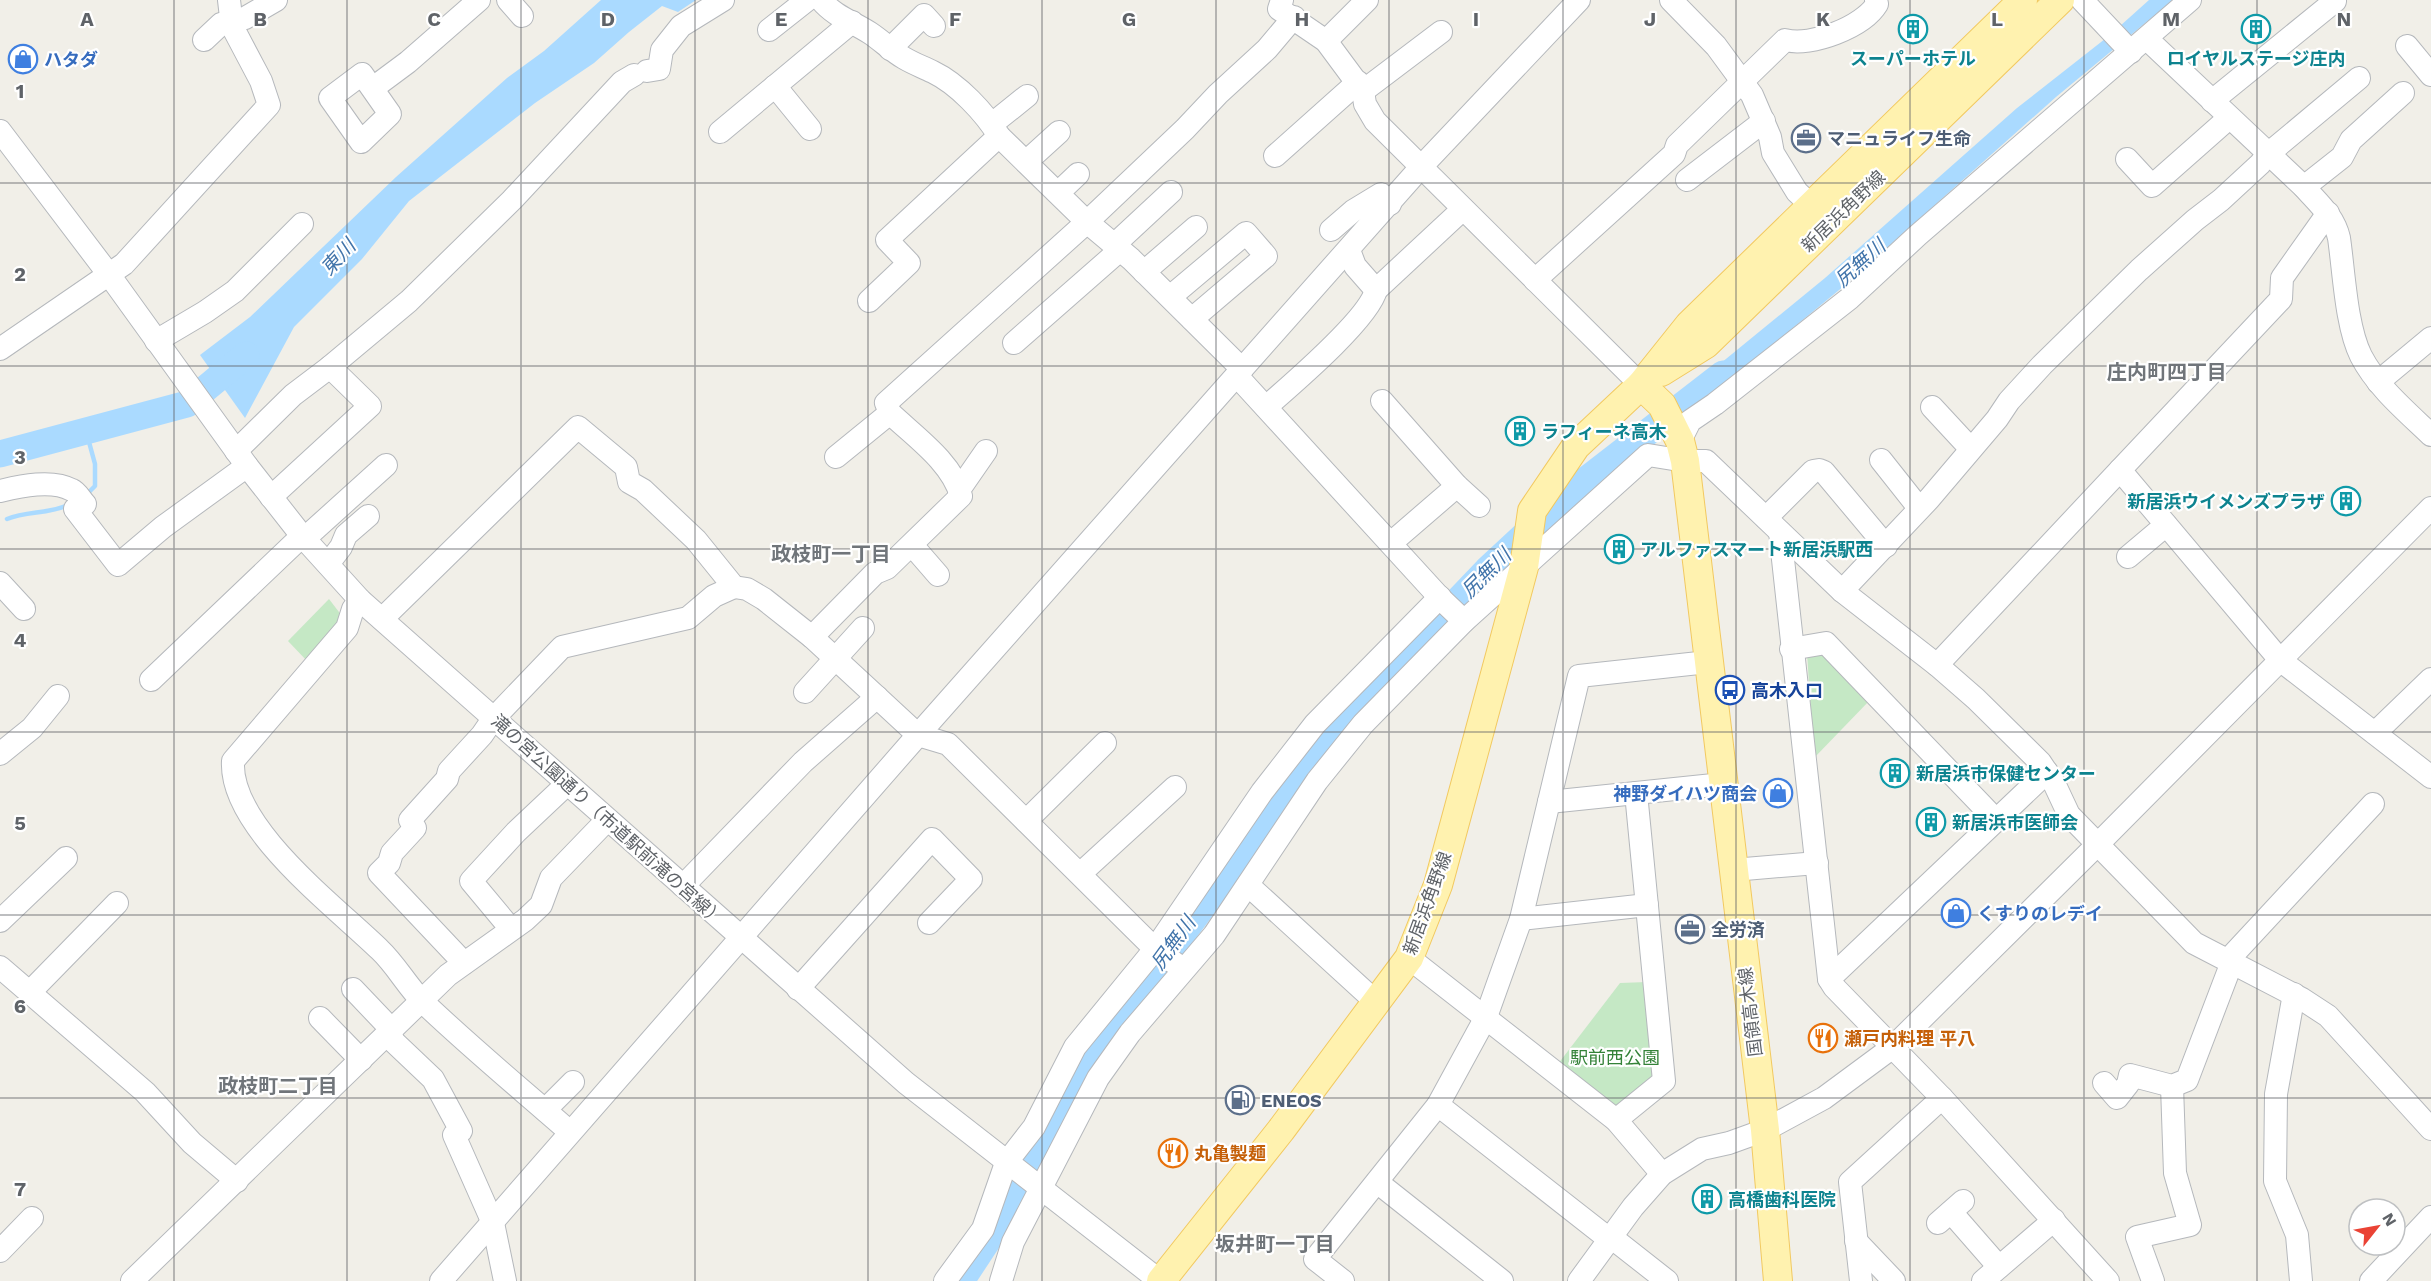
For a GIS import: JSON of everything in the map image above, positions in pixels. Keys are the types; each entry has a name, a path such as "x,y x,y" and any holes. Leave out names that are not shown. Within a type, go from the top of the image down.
{"main road":[{"name":"新居浜角野線","path":"1160,1281 1281,1130 1409,958 1438,885 1524,563 1533,511 1576,446 1641,385 1689,325 2023,0"},
{"name":"新居浜角野線","path":"1641,385 1706,344 2060,0"},
{"path":"1641,385 1675,433"},
{"name":"国領高木線","path":"1675,433 1723,784 1765,1130 1778,1281"}],"street":[{"path":"230,10 245,18 276,0"},
{"path":"373,88 408,62 479,0"},
{"path":"0,490 23,486 55,486 79,497 75,509 118,565 171,521 292,395 330,367 409,301 512,200 622,82 640,73 659,69 662,50 681,26 723,0"},
{"path":"769,30 807,0"},
{"path":"821,0 831,12 873,35 890,50 919,68 933,72 947,81 1087,222 1144,272 1192,319 1239,372 1266,407 1451,608"},
{"path":"1326,41 1367,0"},
{"path":"441,1281 740,937 1239,372 1422,168 1579,0"},
{"path":"1671,0 1716,46 1752,95 1764,121 1773,153 1797,192 1812,206"},
{"path":"1535,280 1674,154 1677,144 1743,83 1785,40 1809,41 1840,32 1870,15 1877,4 1876,0"},
{"path":"2082,0 2108,26 2212,101 2304,187 2328,213 2336,226 2339,238 2354,338 2361,357 2378,382 2431,435"},
{"path":"945,1281 983,1228 1010,1165 1034,1127 1075,1047 1157,950 1262,792 1315,724 1451,608 1524,563 1675,433 1850,298 1918,235 2190,0"},
{"path":"2212,101 2335,1"},
{"path":"812,637 875,573 887,568 961,496 958,484 941,461 890,413 886,403 1087,222 1267,49 1281,7 1326,41 1360,87 1365,104 1375,121 1641,385"},
{"path":"204,40 221,24 230,10"},
{"path":"0,349 110,276 124,264 269,105 261,81 232,26 230,10"},
{"path":"890,50 924,15 934,26"},
{"path":"720,132 852,22"},
{"path":"1275,156 1360,87 1441,32"},
{"path":"2407,46 2431,75"},
{"path":"1842,591 1886,546 1997,419 2009,400 2073,333 2171,241 2229,193 2268,154 2359,78"},
{"path":"775,86 810,129"},
{"path":"2304,187 2342,157 2351,140 2403,93"},
{"path":"870,301 909,263 887,240 1027,96"},
{"path":"2127,159 2152,186 2229,117"},
{"path":"1687,180 1764,121"},
{"path":"0,131 110,276 156,341 235,291 302,224"},
{"path":"1026,162 1059,132"},
{"path":"1058,193 1078,174"},
{"path":"1014,343 1117,248 1171,192"},
{"path":"1331,230 1353,211 1381,194 1390,204"},
{"path":"1266,407 1357,321 1376,290 1463,209"},
{"path":"1937,665 2281,299 2282,278 2328,213"},
{"path":"1144,272 1196,227"},
{"path":"1170,297 1246,233 1266,256 1192,319"},
{"path":"1349,250 1355,266 1376,290"},
{"path":"2378,382 2431,338"},
{"name":"滝の宮公園通り（市道駅前滝の宮線）","path":"156,341 271,497 303,537 360,600 906,1083 1038,1186"},
{"path":"271,497 370,406 330,367"},
{"path":"1382,401 1457,486 1479,506"},
{"path":"1932,406 1970,448"},
{"path":"836,457 890,413"},
{"path":"382,620 578,427 626,467 629,482 643,490 696,540 734,586 764,599 812,637 918,735 948,744 1157,950 1181,968"},
{"path":"1675,433 1842,591 1937,665 1976,699 2048,772 2069,815 2194,943 2294,994 2328,1016 2428,1118"},
{"path":"959,490 986,451"},
{"path":"1881,460 1919,508"},
{"path":"151,680 303,537 386,465"},
{"path":"1886,546 1824,472 1819,470 1813,471 1773,525 1791,649 1829,980 2054,1220 2099,1278"},
{"path":"2120,471 2280,660 2431,777"},
{"path":"1391,543 1457,486"},
{"path":"1579,1281 1633,1207 1662,1174 1702,1149 1729,1143 1765,1130 1824,1098 1893,1047 2431,508"},
{"path":"328,564 341,547 346,535 368,516"},
{"path":"2128,557 2166,525"},
{"path":"912,545 938,575"},
{"path":"0,583 24,609"},
{"path":"464,963 379,873 389,863 392,853 415,828 410,820 447,779 449,771 482,735 493,718 562,647 688,618 714,596 734,586"},
{"path":"360,600 353,609 346,628 233,761 232,773 242,803 256,826 288,863 382,952 422,1000 570,1131"},
{"path":"1001,1281 1013,1242 1038,1186 1098,1078 1181,968 1214,935 1317,781 1364,724 1451,608"},
{"path":"805,692 863,628"},
{"path":"1791,649 1826,644 1996,820"},
{"path":"1343,1281 1315,1259 1438,1105 1486,1017 1521,919 1579,676 1708,662"},
{"path":"2375,732 2431,679"},
{"path":"0,754 32,728 58,696"},
{"path":"683,886 803,762 877,697"},
{"path":"1026,821 1105,742"},
{"path":"1829,980 2048,772"},
{"path":"511,929 471,881 516,832 567,784"},
{"path":"1549,802 1723,784"},
{"path":"1080,873 1175,787"},
{"path":"1616,1120 1664,1081 1636,793"},
{"path":"2104,1083 2117,1098 2128,1084 2130,1075 2172,1086 2187,1080 2230,961 2373,804"},
{"path":"132,1281 448,975 525,920 540,905 551,878 607,820"},
{"path":"798,989 932,839 971,879 929,923"},
{"path":"0,921 66,858"},
{"path":"1733,870 1817,863"},
{"path":"1248,885 1376,1002"},
{"path":"30,992 117,903"},
{"path":"1521,919 1647,905"},
{"path":"1409,958 1616,1120 1662,1174"},
{"path":"0,967 145,1092 192,1143 237,1180"},
{"path":"353,989 390,1031 394,1042 433,1079 461,1131 454,1135 492,1223 505,1281"},
{"path":"2294,994 2276,1094 2275,1181 2297,1235 2301,1281"},
{"path":"320,1018 361,1060"},
{"path":"545,1110 573,1082"},
{"path":"2153,1281 2137,1237 2190,1225 2175,1173 2172,1086"},
{"path":"1861,1281 1850,1182 1942,1098"},
{"path":"1438,1105 1667,1281"},
{"path":"1377,1182 1502,1281"},
{"path":"1038,1186 1160,1281"},
{"path":"1951,1212 1991,1274 2054,1220"},
{"path":"2371,1281 2431,1217"},
{"path":"0,1251 32,1218"},
{"path":"1856,1241 1894,1281"}],"green space":[{"path":"329,599 342,616 308,662 288,641"},
{"path":"1821,649 1870,700 1814,758 1807,653"},
{"name":"駅前西公園","path":"1647,982 1658,1072 1620,1107 1612,1107 1558,1064 1620,983"}],"water":[{"path":"601,0 696,0 678,12 662,6 594,63 535,103 409,201 362,259 294,327 245,418 200,355 250,317 396,177 507,78 544,51"},
{"path":"2149,0 2173,0 2056,97 1844,286 1732,378 1695,404 1696,386 1710,372 1825,278 2017,108 2110,35"}],"waterway":[{"name":"東川","path":"0,454 187,404 246,355"},
{"name":"尻無川","path":"961,1281 1011,1205 1059,1110 1090,1058 1224,878 1283,792 1355,708 1487,570 1573,490 1723,374"},
{"path":"86,431 95,464 95,486 86,495"},
{"path":"7,519 68,505"}],"place":[{"name":"スーパーホテル","path":"1913,29"},
{"name":"ロイヤルステージ庄内","path":"2256,29"},
{"name":"ハタダ","path":"23,59"},
{"name":"マニュライフ生命","path":"1806,138"},
{"name":"ラフィーネ高木","path":"1520,431"},
{"name":"新居浜ウイメンズプラザ","path":"2346,501"},
{"name":"アルファスマート新居浜駅西","path":"1619,549"},
{"name":"高木入口","path":"1730,690"},
{"name":"新居浜市保健センター","path":"1895,773"},
{"name":"神野ダイハツ商会","path":"1778,793"},
{"name":"新居浜市医師会","path":"1931,822"},
{"name":"くすりのレデイ","path":"1956,913"},
{"name":"全労済","path":"1690,929"},
{"name":"瀬戸内料理 平八","path":"1823,1038"},
{"name":"ENEOS","path":"1240,1100"},
{"name":"丸亀製麺","path":"1173,1153"},
{"name":"高橋歯科医院","path":"1707,1199"}],"district":[{"name":"庄内町四丁目","path":"2167,372"},
{"name":"政枝町一丁目","path":"831,554"},
{"name":"政枝町二丁目","path":"278,1086"},
{"name":"坂井町一丁目","path":"1275,1244"}]}
